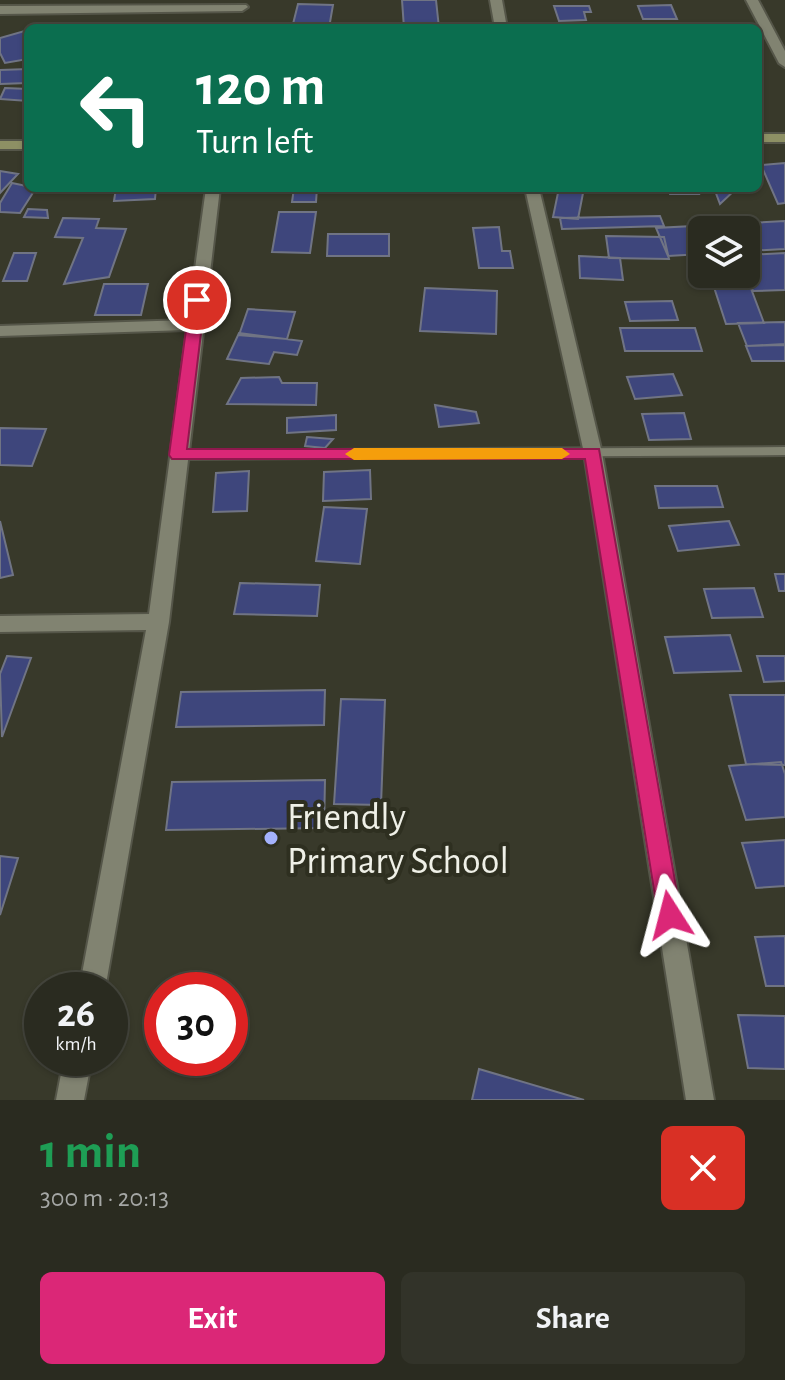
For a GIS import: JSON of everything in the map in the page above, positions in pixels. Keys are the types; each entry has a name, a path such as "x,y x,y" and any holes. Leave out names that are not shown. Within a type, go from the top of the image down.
{"street":[{"path":"496,0 500,24"},
{"path":"752,0 785,63"},
{"path":"0,10 242,8"},
{"path":"762,138 785,138"},
{"path":"0,145 24,145"},
{"path":"95,972 158,622 212,192"},
{"path":"533,192 593,453 700,1100"},
{"path":"0,331 194,325"},
{"path":"0,624 158,622"},
{"path":"70,1100 75,1076"}],"lane":[{"path":"178,455 785,451"}],"building":[{"path":"402,0 436,0 439,24 404,24"},
{"path":"298,4 333,5 330,24 293,24"},
{"path":"671,5 677,19 643,19 638,6"},
{"path":"554,6 589,6 591,12 584,12 586,20 559,21"},
{"path":"24,31 24,60 5,63 0,53 0,38"},
{"path":"24,69 24,83 0,84 0,70"},
{"path":"5,88 24,89 24,101 0,99"},
{"path":"785,163 785,203 778,204 762,165"},
{"path":"0,171 18,174 0,193"},
{"path":"12,183 24,186 24,192 33,192 20,213 0,212 0,203"},
{"path":"115,192 156,192 155,199 114,201"},
{"path":"293,192 317,192 316,202 292,202"},
{"path":"558,192 583,192 578,219 553,217"},
{"path":"669,192 699,194 670,194"},
{"path":"716,192 733,192 720,204"},
{"path":"28,209 47,210 48,218 24,217"},
{"path":"279,212 316,212 310,253 272,252"},
{"path":"660,216 664,226 562,229 560,218"},
{"path":"63,218 99,219 96,228 126,229 109,277 64,284 83,238 55,237"},
{"path":"785,221 785,249 760,250 760,222"},
{"path":"688,226 688,255 668,256 656,228"},
{"path":"499,227 502,251 510,251 513,268 479,268 473,228"},
{"path":"328,234 389,234 389,256 327,256"},
{"path":"606,236 664,237 669,259 609,258"},
{"path":"14,253 36,253 27,281 3,281"},
{"path":"785,253 785,290 753,291 752,288 760,288 760,254"},
{"path":"579,256 620,258 623,280 580,278"},
{"path":"104,284 148,284 141,315 95,315"},
{"path":"425,288 497,291 496,334 420,331"},
{"path":"714,288 751,288 764,323 726,324"},
{"path":"672,301 678,320 630,321 625,302"},
{"path":"248,309 295,312 287,339 239,335"},
{"path":"785,322 785,344 747,346 738,323"},
{"path":"620,328 695,328 702,351 625,351"},
{"path":"239,333 302,341 297,355 274,352 269,364 227,359"},
{"path":"785,345 785,361 752,361 746,346"},
{"path":"673,374 682,395 635,399 627,377"},
{"path":"279,377 282,383 317,383 316,405 227,404 241,378"},
{"path":"435,405 476,412 479,423 439,427"},
{"path":"684,413 691,439 649,440 642,414"},
{"path":"336,415 336,430 287,433 287,418"},
{"path":"0,428 46,429 32,466 0,465"},
{"path":"307,437 333,439 325,448 305,446"},
{"path":"370,470 371,499 323,501 324,472"},
{"path":"249,471 247,511 213,512 216,473"},
{"path":"655,486 717,486 723,507 659,508"},
{"path":"324,507 367,509 360,564 316,561"},
{"path":"0,521 13,575 0,578"},
{"path":"729,521 739,545 678,551 669,526"},
{"path":"775,574 785,574 785,591 779,591"},
{"path":"240,583 320,585 317,616 234,614"},
{"path":"754,588 763,617 712,618 704,589"},
{"path":"730,635 741,671 674,673 665,637"},
{"path":"7,656 31,658 2,737 0,674"},
{"path":"757,656 785,656 785,681 764,682"},
{"path":"325,690 324,725 176,727 181,692"},
{"path":"730,695 785,695 785,765 746,764"},
{"path":"341,699 385,700 381,805 334,804"},
{"path":"781,762 785,774 785,817 746,820 729,766"},
{"path":"325,780 324,828 166,830 172,782"},
{"path":"785,840 785,886 756,888 742,843"},
{"path":"0,856 18,858 0,915"},
{"path":"785,936 785,986 766,986 755,937"},
{"path":"738,1015 785,1016 785,1069 748,1068"},
{"path":"479,1069 584,1100 472,1100"}],"slow traffic":[{"path":"354,454 562,454"}],"place":[{"name":"Friendly Primary School","path":"271,838"}],"route":[{"path":"197,300 178,455 593,453 670,915"}]}
